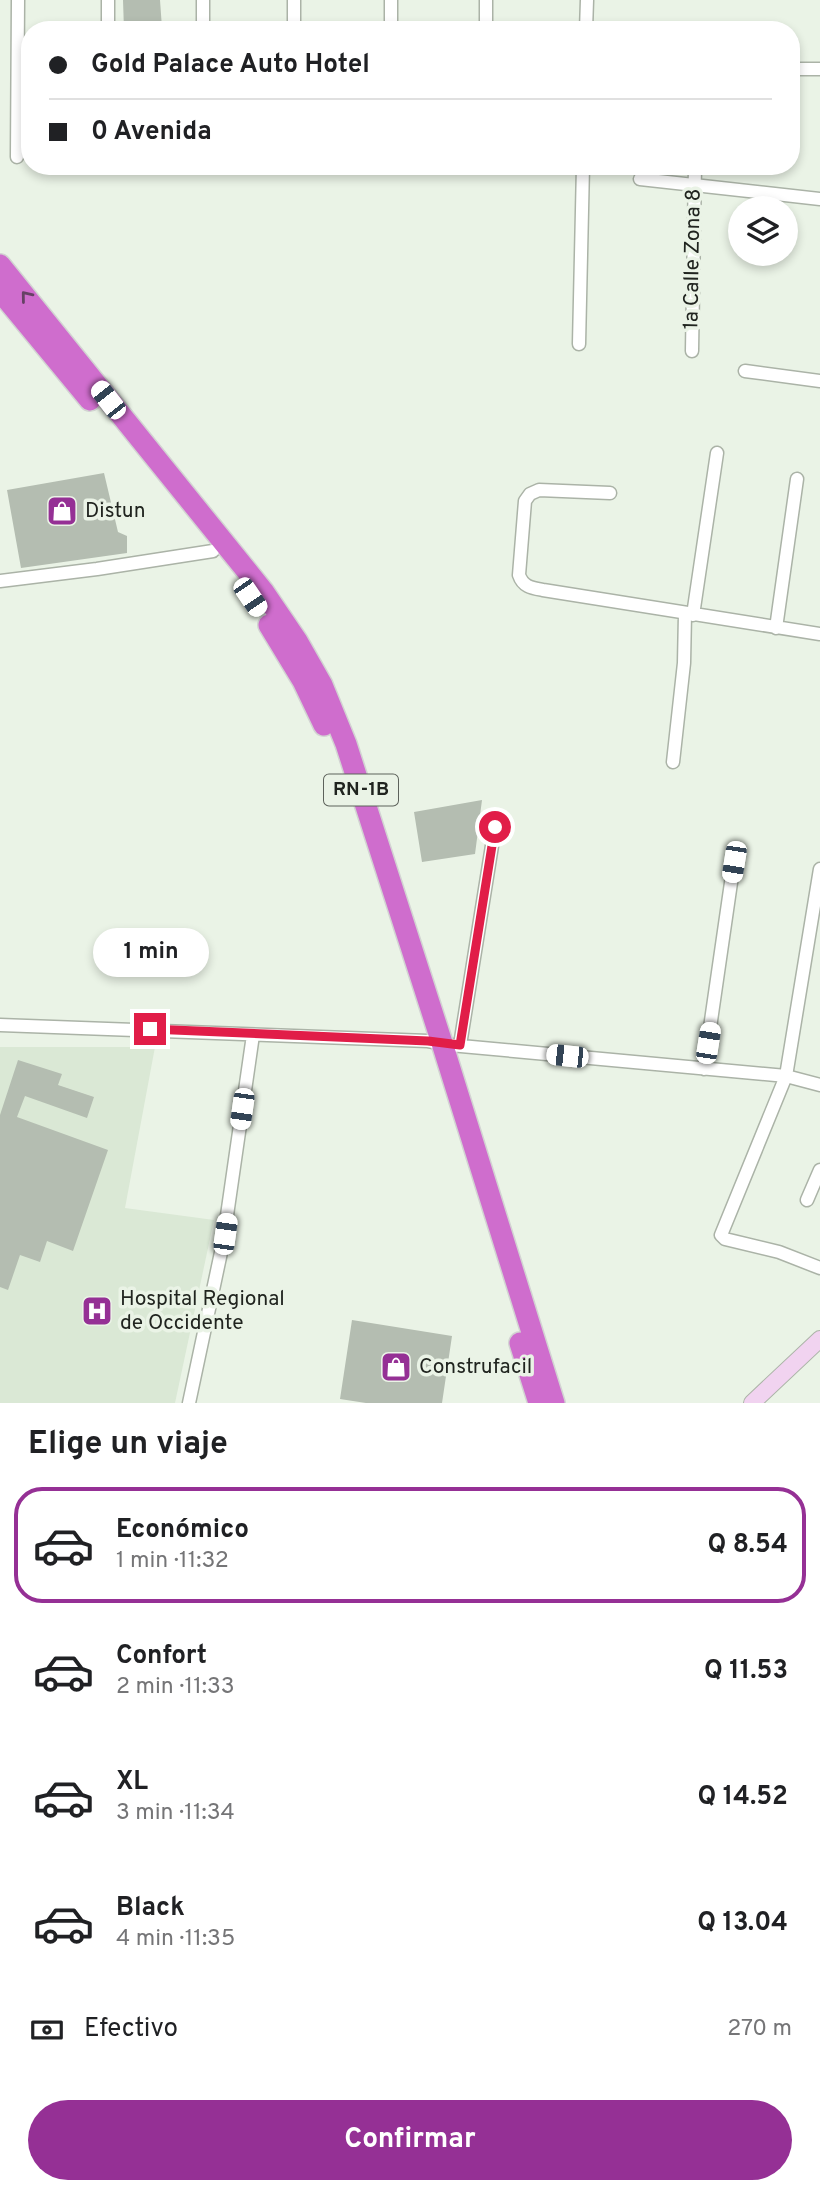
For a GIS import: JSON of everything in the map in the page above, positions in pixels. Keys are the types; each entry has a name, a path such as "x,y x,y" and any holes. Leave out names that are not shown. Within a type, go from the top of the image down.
{"highway":[{"name":"RN-1B","path":"0,265 263,591 297,641 322,685 346,744 444,1043 554,1403"},
{"name":"RN-1B","path":"0,291 250,597 282,644 324,724 444,1043 538,1403"}],"street":[{"path":"17,157 18,0"},
{"path":"108,0 108,21"},
{"path":"203,0 203,21"},
{"path":"294,0 294,21"},
{"path":"391,0 391,21"},
{"path":"486,0 486,21"},
{"path":"586,21 587,0"},
{"path":"800,69 820,69"},
{"path":"579,344 583,175"},
{"name":"1a Calle Zona 8","path":"692,351 695,175"},
{"path":"640,179 820,199"},
{"path":"745,371 820,381"},
{"path":"673,762 689,614 717,453"},
{"path":"776,628 797,479"},
{"path":"610,493 539,490 530,494 525,500 519,575 521,581 529,587 543,590 820,634"},
{"path":"0,581 213,551"},
{"path":"444,1043 495,827"},
{"path":"704,1069 734,862"},
{"path":"820,869 786,1076 721,1235 820,1268"},
{"path":"0,1025 444,1043 786,1076 820,1085"},
{"path":"189,1403 223,1243 253,1035"},
{"path":"807,1200 820,1170"},
{"path":"752,1403 820,1339"}],"shaded area":[{"name":"Hospital Regional de Occidente","path":"0,1047 155,1047 125,1208 214,1220 175,1403 0,1403"}],"building":[{"path":"123,0 160,0 162,21 124,21"},
{"name":"Distun","path":"104,473 118,532 127,536 127,553 21,568 7,490"},
{"path":"482,800 475,854 422,862 414,812"},
{"path":"18,1060 62,1074 58,1085 94,1097 87,1118 25,1096 17,1117 108,1150 73,1251 47,1241 40,1262 20,1255 8,1290 0,1287 0,1115"},
{"name":"Construfacil","path":"352,1320 452,1336 442,1403 366,1403 340,1399"}],"place":[{"name":"Distun","path":"62,511"},
{"name":"Hospital Regional de Occidente","path":"97,1311"},
{"name":"Construfacil","path":"396,1367"}],"route":[{"path":"150,1029 428,1041 460,1045 495,827"}]}
